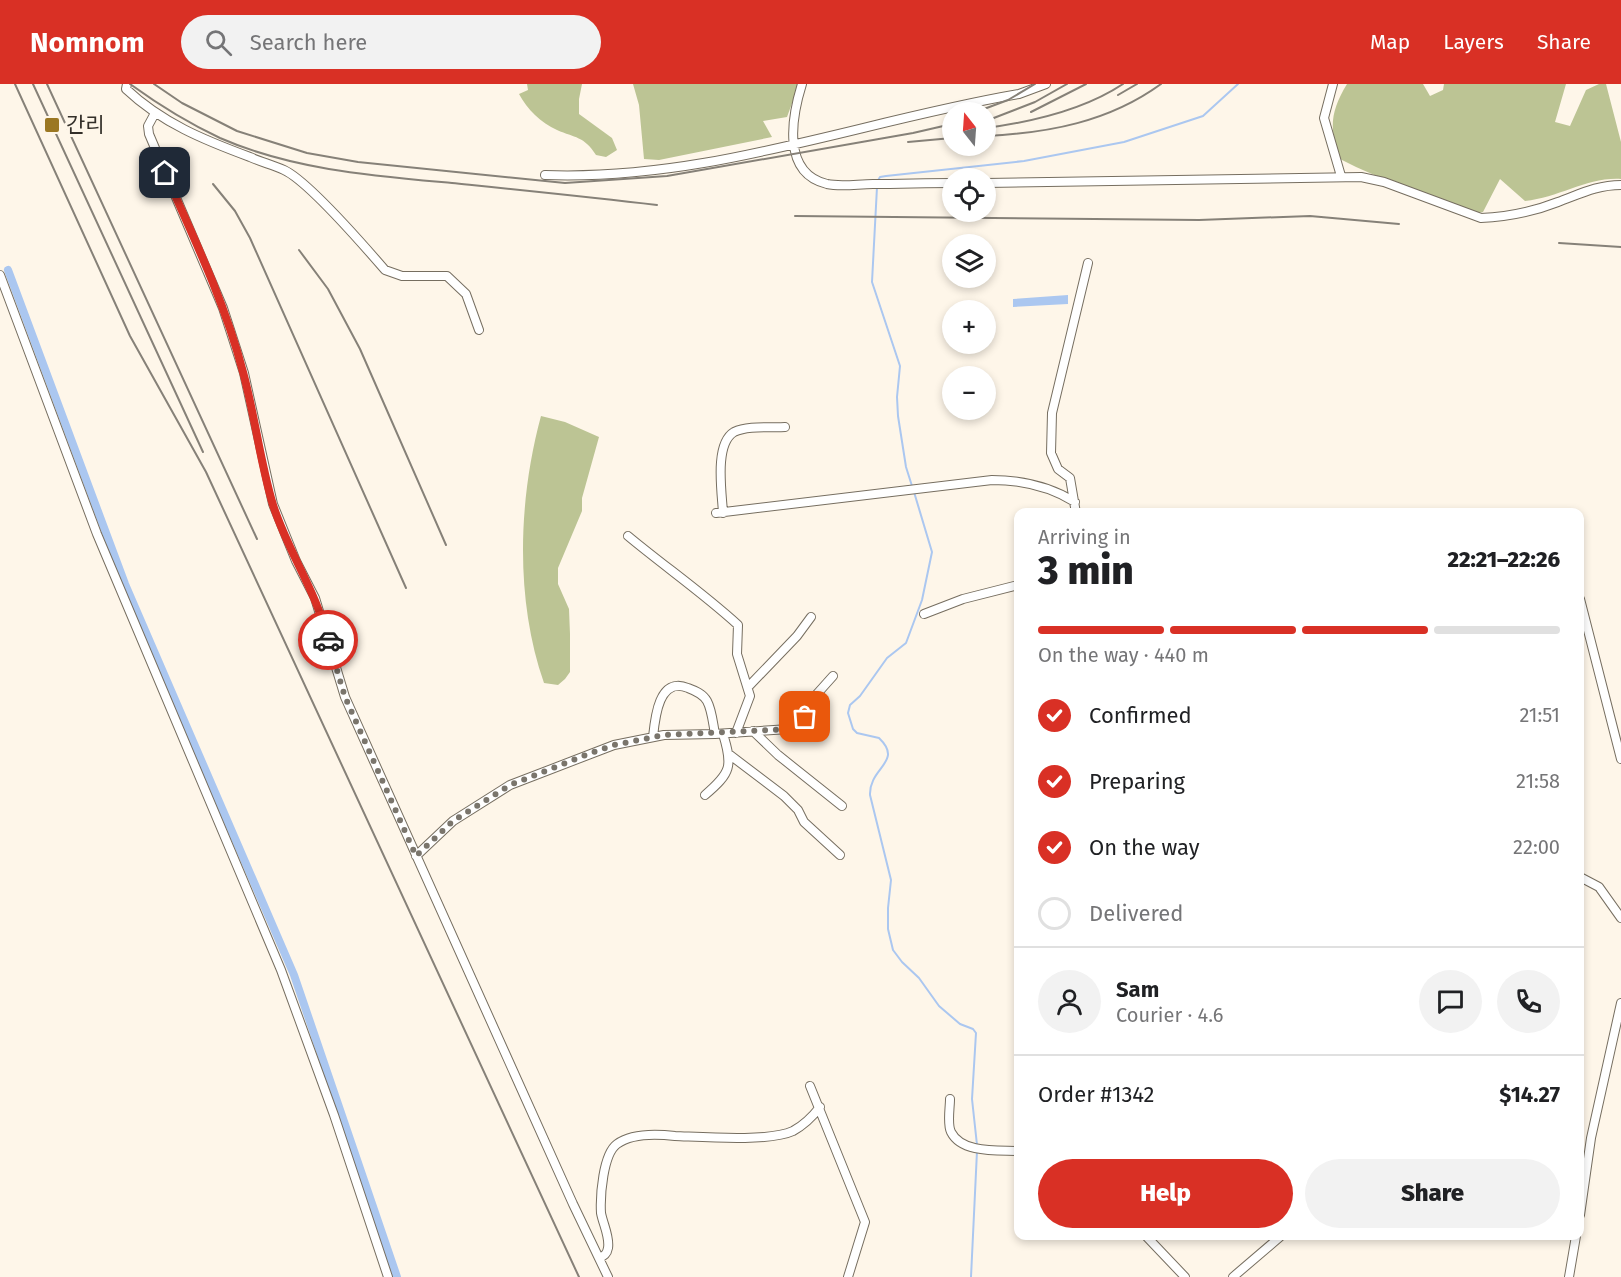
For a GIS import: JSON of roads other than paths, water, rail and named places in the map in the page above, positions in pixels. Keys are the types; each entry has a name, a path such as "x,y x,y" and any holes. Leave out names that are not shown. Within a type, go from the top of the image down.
{"street":[{"path":"127,84 126,89 175,126 202,139 286,170 308,188 385,270 402,276 447,276 466,294 479,330"},
{"path":"802,84 794,118 793,144 801,166 816,180 835,185 942,183"},
{"path":"545,175 594,176 666,171 1019,94 1046,84"},
{"path":"1333,84 1324,118 1341,176"},
{"path":"155,113 148,126 149,134 223,308 244,373 273,504 292,553 318,606 345,697 608,1277"},
{"path":"996,183 1361,177 1384,182 1481,218 1556,203 1599,187 1621,185"},
{"path":"1076,508 1070,478 1058,469 1051,453 1052,413 1088,263"},
{"path":"0,274 97,534 281,970 334,1115 388,1277"},
{"path":"785,427 748,429 735,432 727,439 721,460 720,513 992,480 1017,480 1058,492 1075,502"},
{"path":"628,536 738,625 737,654 750,696 736,733"},
{"path":"924,614 963,599 1014,586"},
{"path":"1584,615 1621,759"},
{"path":"748,687 797,636 811,617"},
{"path":"416,856 453,821 510,785 614,745 653,737 789,729 805,717 816,695 833,676"},
{"path":"653,737 659,702 671,687 679,685 701,694 706,700 730,755 784,796 798,810 804,822 840,855"},
{"path":"753,731 778,755 842,806"},
{"path":"705,795 727,774 730,755"},
{"path":"1584,879 1599,887 1621,918"},
{"path":"1584,1187 1591,1138 1621,1003"},
{"path":"810,1086 865,1222 848,1277"},
{"path":"950,1099 950,1131 959,1140 977,1148 1014,1151"},
{"path":"599,1258 607,1252 608,1246 601,1211 604,1180 608,1155 617,1144 631,1138 661,1135 752,1136 785,1133 805,1123 820,1107"},
{"path":"1150,1240 1185,1277"},
{"path":"1233,1277 1276,1240"},
{"path":"1569,1277 1575,1240"}],"water":[{"path":"1068,295 1068,304 1013,307 1013,299"}],"waterway":[{"path":"877,182 880,177 886,176 1024,161 1124,142 1203,116 1238,84"},
{"path":"877,187 872,282 900,366 898,416 906,467 912,486"},
{"path":"8,270 125,584 294,975 397,1277"},
{"path":"914,492 932,552 922,600 906,643 887,658 860,696 850,705 848,713 853,729 857,733 879,738 886,746 888,753 887,759 874,778 870,795 891,880 888,929 893,950 919,978 939,1006 960,1024 973,1029 976,1033 972,1099 977,1145"},
{"path":"971,1277 977,1151"}],"railway":[{"path":"15,84 130,336 206,472 579,1277"},
{"path":"33,84 203,452"},
{"path":"47,84 257,539"},
{"path":"130,84 174,113 220,138 276,158 364,174 657,205"},
{"path":"154,84 182,103 237,131 307,153 358,162 565,183 667,176 942,126"},
{"path":"996,104 1035,84"},
{"path":"996,117 1035,102 1067,84"},
{"path":"1031,112 1086,84"},
{"path":"996,126 1074,108 1123,84"},
{"path":"1118,95 1137,84"},
{"path":"996,135 1032,132 1077,123 1120,108 1161,84"},
{"path":"908,142 942,139"},
{"path":"213,184 235,211 250,238 406,588"},
{"path":"795,216 1199,220 1310,216 1399,224"},
{"path":"1559,243 1621,247"},
{"path":"299,250 328,289 360,349 446,545"}],"place":[{"name":"간리","path":"52,125"}]}
